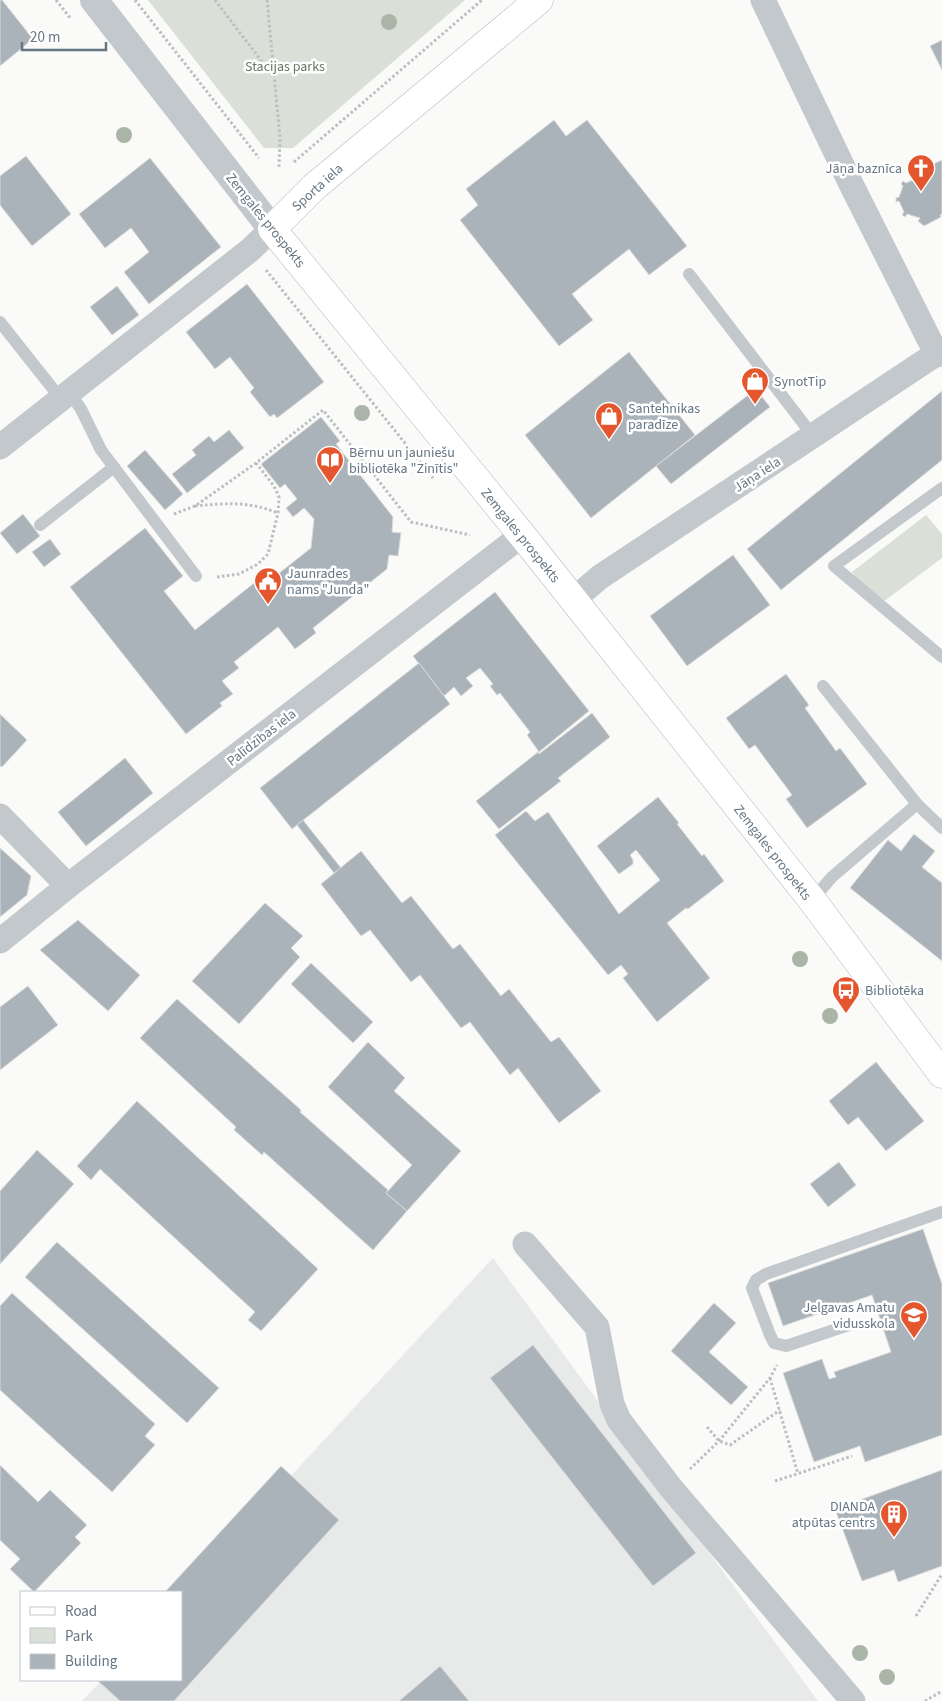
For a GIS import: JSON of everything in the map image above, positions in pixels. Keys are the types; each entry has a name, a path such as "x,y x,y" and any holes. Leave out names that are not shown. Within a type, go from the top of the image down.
{"main road":[{"name":"Sporta iela","path":"272,229 314,187 539,0"},
{"name":"Zemgales prospekts","path":"272,229 522,535 812,900 942,1074"}],"street":[{"name":"Zemgales prospekts","path":"94,0 272,229"},
{"path":"763,0 851,184 939,352"},
{"name":"Sporta iela","path":"0,447 250,250 272,229"},
{"name":"Jāņa iela","path":"573,600 600,577 939,352"},
{"name":"Palīdzības iela","path":"0,941 68,886 522,535"},
{"path":"0,816 68,886"},
{"path":"525,1244 597,1326 612,1404 619,1420 671,1488 854,1701"}],"lane":[{"path":"689,274 813,436"},
{"path":"0,322 65,396 81,409 101,450 196,576"},
{"path":"40,525 114,467"},
{"path":"942,488 834,566 942,657"},
{"path":"823,686 917,804 942,828"},
{"path":"812,900 832,877 917,804"},
{"path":"850,1325 786,1346 774,1343 752,1288 756,1280 766,1274 942,1212"}],"path":[{"path":"135,0 259,158"},
{"path":"215,0 273,76"},
{"path":"267,0 280,138 278,167"},
{"path":"294,162 482,0"},
{"path":"263,266 433,478"},
{"path":"155,522 195,506 256,463 323,410 411,522 470,535"},
{"path":"196,576 222,577 239,574 258,564 268,554 278,513 279,497 274,486 256,463"},
{"path":"195,506 232,502 260,506 278,513"},
{"path":"671,1488 718,1441 770,1378 786,1346"},
{"path":"770,1378 798,1474"},
{"path":"707,1427 718,1441 730,1445 780,1410"},
{"path":"775,1482 852,1456"},
{"path":"916,1616 942,1574"},
{"path":"925,1701 942,1691"}],"shaded area":[{"path":"493,1258 818,1701 82,1701 101,1681 182,1681 182,1593"}],"green space":[{"name":"Stacijas parks","path":"148,0 465,0 293,148 264,148"},
{"path":"926,515 942,534 942,558 879,605 852,572"}],"building":[{"path":"0,0 2,0 33,39 0,66"},
{"path":"942,40 942,70 930,46"},
{"path":"554,120 566,136 587,120 687,246 649,275 629,249 572,294 593,320 559,346 460,220 478,205 466,189"},
{"path":"26,156 71,214 32,246 0,205 0,176"},
{"path":"150,158 221,247 149,304 124,272 149,252 131,228 105,248 79,214"},
{"name":"Jāņa baznīca","path":"942,160 942,214 940,215 941,217 924,226 918,221 920,218 907,214 905,217 902,215 904,212 899,201 896,202 896,198 899,197 903,181 906,183 915,179 916,172"},
{"path":"247,284 324,382 277,418 274,414 270,417 250,392 254,388 230,357 215,369 186,332"},
{"path":"117,286 139,315 112,335 90,307"},
{"name":"Santehnikas paradīze","path":"629,352 695,435 591,518 525,435"},
{"path":"756,389 770,407 671,484 656,466"},
{"path":"942,391 942,460 781,590 747,549"},
{"path":"321,417 340,441 336,444 393,517 392,532 401,533 398,556 389,555 387,569 313,628 316,633 295,649 278,627 234,662 239,668 222,681 233,694 220,703 222,706 186,734 70,587 145,528 183,576 164,591 195,630 268,572 273,578 311,548 314,519 304,508 293,517 286,508 297,499 285,484 280,488 261,464"},
{"path":"229,430 244,448 187,493 172,474 196,455 192,450 209,436 214,442"},
{"path":"145,450 183,494 165,510 127,466"},
{"path":"23,514 40,536 17,554 0,533"},
{"path":"50,539 61,554 44,567 32,552"},
{"path":"733,555 770,605 687,666 650,616"},
{"path":"495,592 589,711 539,752 527,735 530,732 500,693 497,695 490,686 493,684 480,668 466,678 473,686 461,696 454,687 444,696 413,656"},
{"path":"419,663 450,704 292,829 260,788"},
{"path":"786,674 809,705 805,708 836,751 840,748 867,784 807,828 786,799 792,795 755,745 749,749 726,718"},
{"path":"592,713 610,737 558,778 561,781 499,829 476,801 538,752 539,754"},
{"path":"0,714 27,740 2,767 0,766"},
{"path":"125,758 153,793 86,846 58,812"},
{"path":"658,797 702,856 704,854 724,881 667,923 710,978 657,1022 623,978 628,974 621,965 608,975 495,835 526,811 535,821 548,812 619,914 660,880 636,850 630,855 633,864 619,874 597,846"},
{"path":"303,820 341,868 334,873 297,825"},
{"path":"914,834 935,851 922,867 942,883 942,961 850,888 888,840 901,851"},
{"path":"0,848 31,876 27,895 0,917"},
{"path":"361,851 402,903 411,896 453,949 460,944 501,996 509,989 551,1042 559,1037 601,1091 559,1123 518,1068 510,1075 470,1022 461,1028 420,975 411,982 370,930 361,936 321,884"},
{"path":"265,903 303,936 291,948 300,957 239,1024 192,981"},
{"path":"78,920 140,975 108,1011 40,950"},
{"path":"311,963 373,1022 353,1043 291,984"},
{"path":"28,986 58,1025 0,1070 0,1007"},
{"path":"177,999 388,1190 386,1193 407,1211 373,1250 264,1152 262,1155 234,1130 236,1127 140,1038"},
{"path":"368,1042 405,1078 394,1091 461,1151 407,1211 386,1193 412,1165 328,1087"},
{"path":"876,1062 924,1121 886,1151 858,1117 848,1125 829,1101"},
{"path":"137,1101 318,1269 261,1331 248,1320 255,1312 100,1169 91,1180 77,1166"},
{"path":"37,1150 74,1184 0,1264 0,1191"},
{"path":"839,1162 856,1185 828,1207 810,1184"},
{"name":"Jelgavas Amatu vidusskola","path":"923,1229 942,1284 942,1435 865,1462 860,1446 814,1462 783,1373 822,1359 829,1379 836,1377 834,1372 891,1352 872,1295 783,1326 768,1283"},
{"path":"57,1242 219,1388 187,1423 25,1277"},
{"path":"12,1293 155,1424 145,1436 155,1445 112,1492 0,1390 0,1306"},
{"path":"714,1303 736,1323 709,1352 748,1387 731,1405 671,1351"},
{"path":"533,1345 696,1553 653,1586 490,1378"},
{"path":"0,1465 38,1502 50,1490 87,1525 75,1537 81,1543 35,1591 10,1569 20,1559 0,1540"},
{"path":"281,1466 339,1520 174,1701 120,1701 98,1681 182,1681 182,1591 166,1591"},
{"name":"DIANDA atpūtas centrs","path":"942,1470 942,1566 898,1582 894,1570 862,1581 835,1509"},
{"path":"440,1666 469,1701 399,1701"}],"place":[{"name":"Jāņa baznīca","path":"921,192"},
{"name":"SynotTip","path":"755,405"},
{"name":"Santehnikas paradīze","path":"609,440"},
{"name":"Bērnu un jauniešu bibliotēka \"Zinītis\"","path":"330,484"},
{"name":"Jaunrades nams \"Junda\"","path":"268,605"},
{"name":"Bibliotēka","path":"846,1014"},
{"name":"Jelgavas Amatu vidusskola","path":"914,1339"},
{"name":"DIANDA atpūtas centrs","path":"894,1538"}]}
